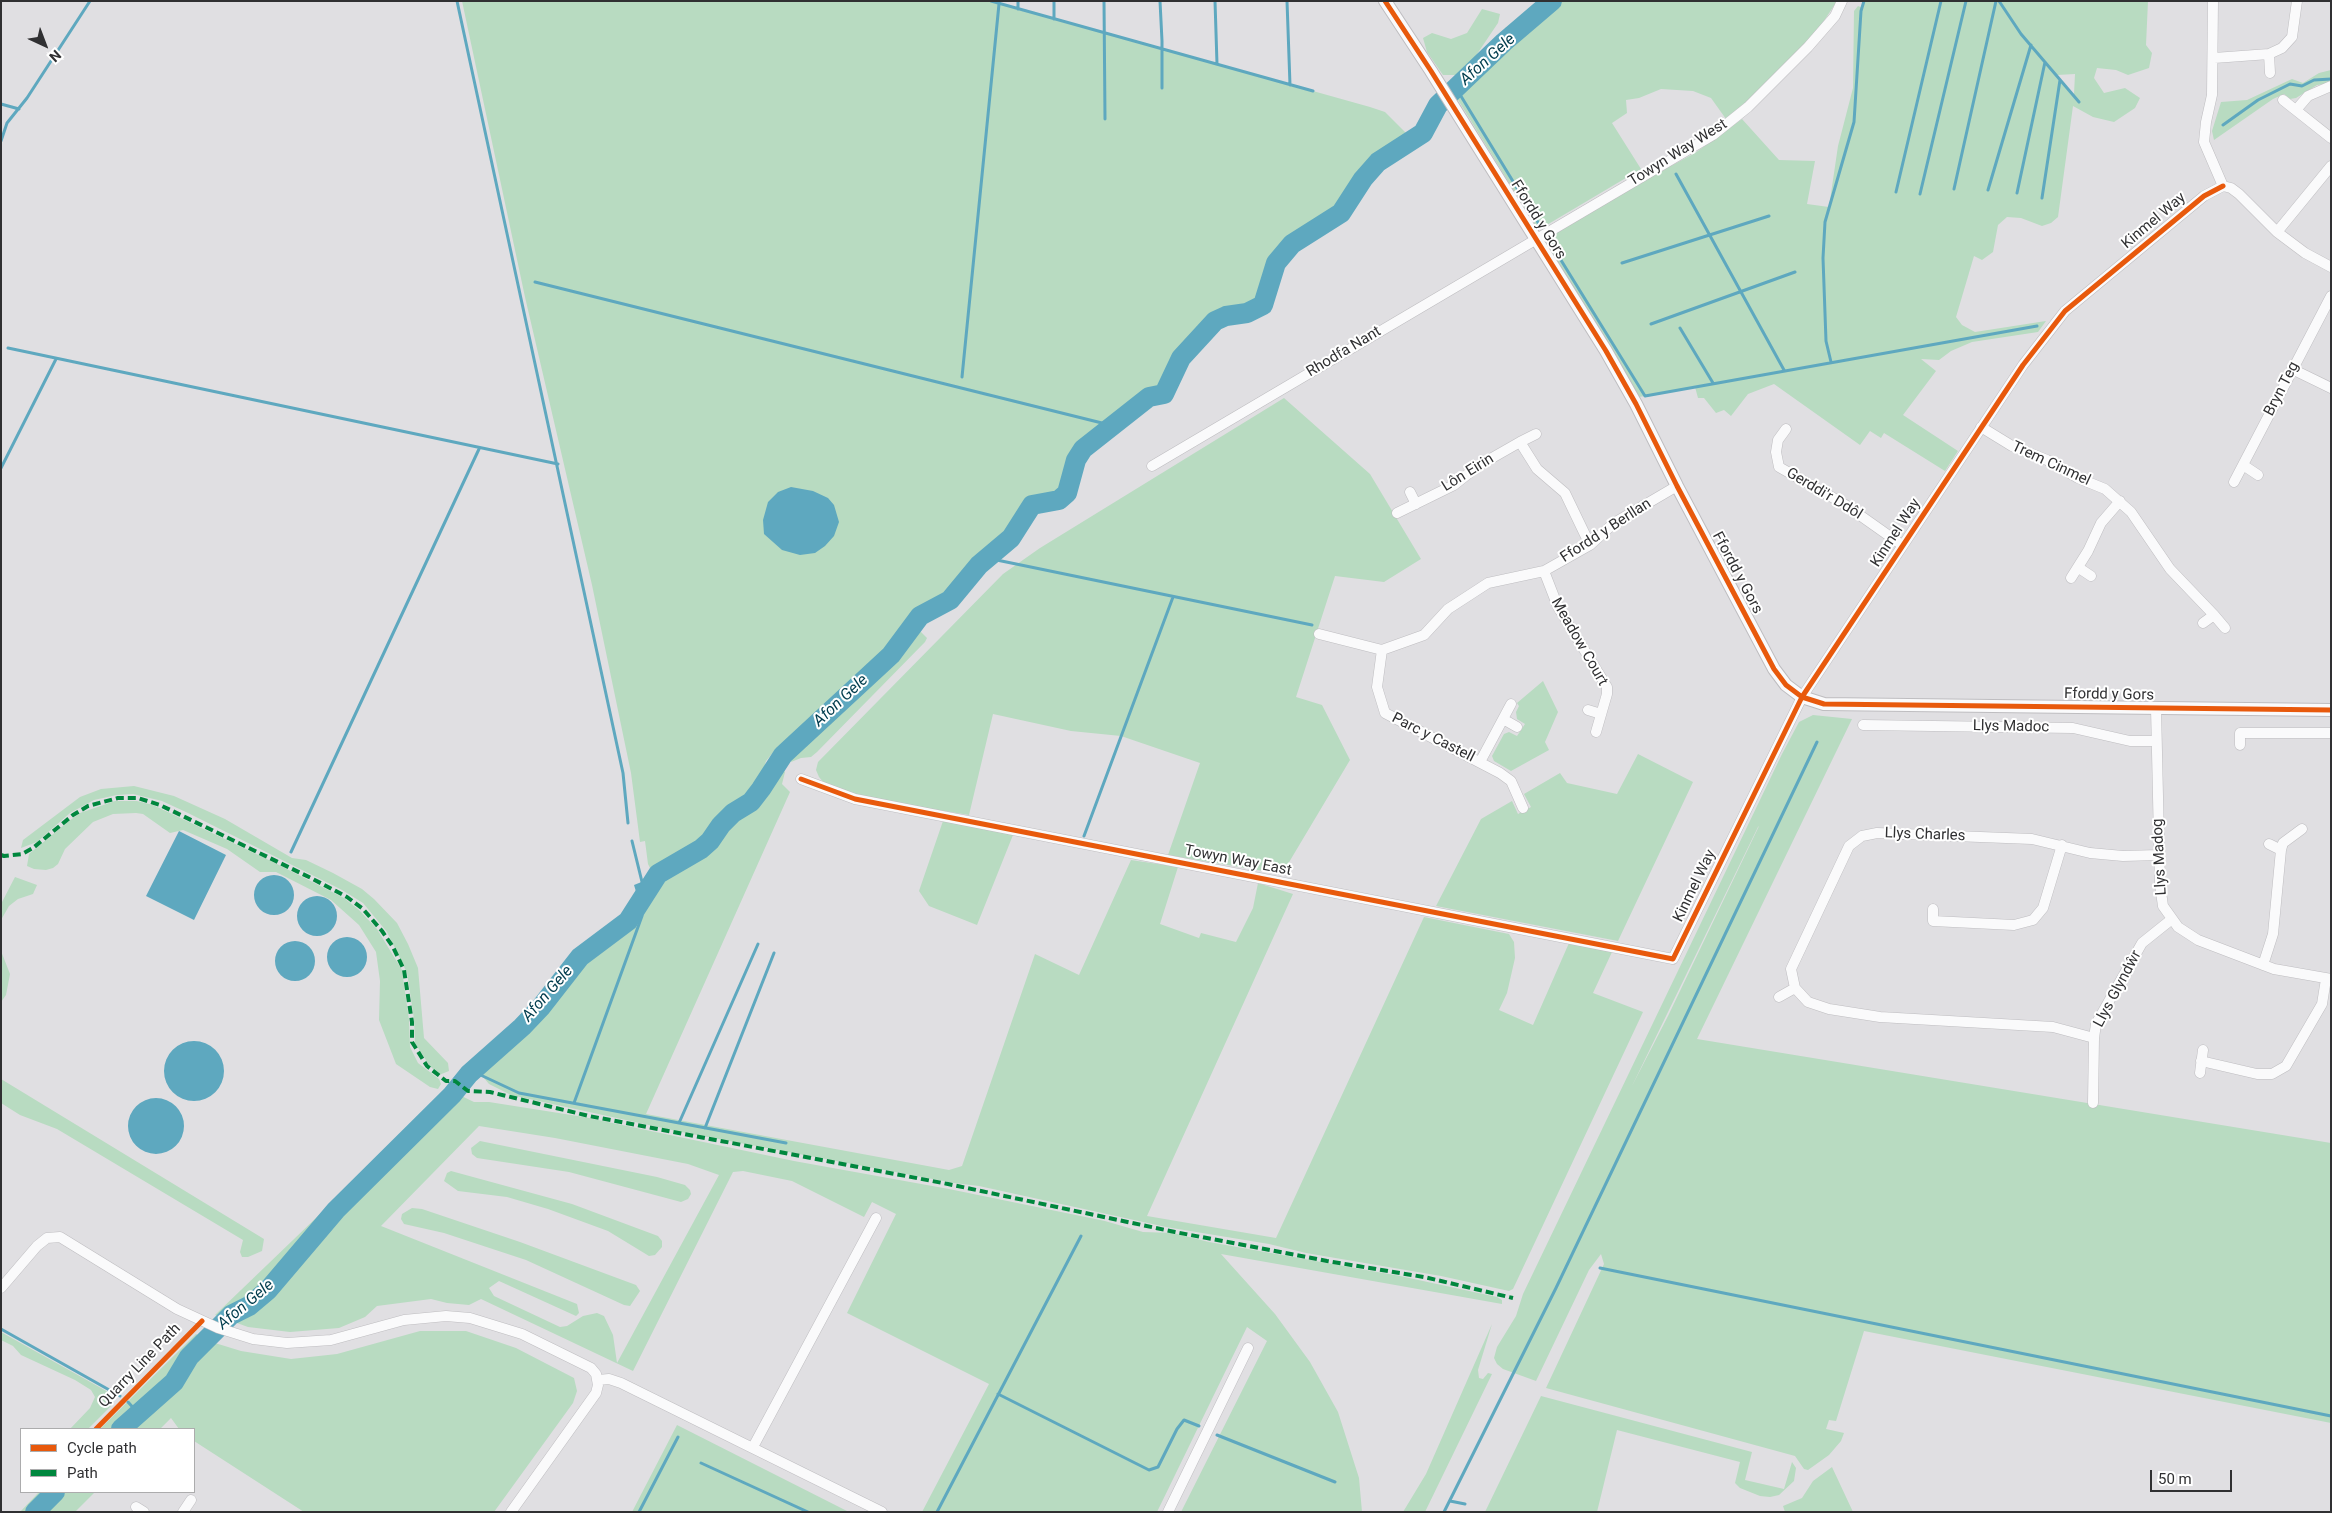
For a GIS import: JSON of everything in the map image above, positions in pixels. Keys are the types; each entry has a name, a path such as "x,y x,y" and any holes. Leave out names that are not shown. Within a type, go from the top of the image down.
{"street":[{"name":"Ffordd y Gors","path":"1385,1 1431,71 1606,351 1636,404 1676,486 1774,669 1786,685 1802,697 1824,704 2331,710"},
{"name":"Towyn Way West","path":"1535,239 1713,135 1748,107 1808,47 1835,16 1842,1"},
{"path":"2213,1 2214,58 2212,94 2204,142 2223,186 2239,194 2277,232 2305,253 2331,267"},
{"path":"2214,58 2269,54 2282,48 2292,37 2297,1"},
{"path":"2269,54 2270,73"},
{"path":"2296,110 2308,96 2331,86"},
{"path":"2283,100 2331,138"},
{"path":"2277,232 2331,166"},
{"name":"Kinmel Way","path":"1673,959 1802,697 2023,365 2065,311 2204,196 2223,186"},
{"name":"Rhodfa Nant","path":"1152,466 1535,239"},
{"name":"Bryn Teg","path":"2234,482 2331,296"},
{"path":"2292,369 2331,388"},
{"name":"Trem Cinmel","path":"1981,427 2012,446 2040,456 2078,478 2106,489 2131,512 2170,569 2225,628"},
{"name":"Gerddi'r Ddôl","path":"1786,429 1778,440 1776,452 1779,467 1844,504 1902,545"},
{"name":"Lôn Eirin","path":"1397,513 1454,484 1478,466 1536,434"},
{"path":"1520,442 1537,469 1565,493 1590,545"},
{"path":"2243,465 2258,475"},
{"name":"Ffordd y Berllan","path":"1382,650 1424,635 1448,609 1488,583 1544,571 1590,545 1614,523 1676,486"},
{"path":"1410,492 1416,504"},
{"path":"2071,578 2079,568 2101,523 2120,502"},
{"path":"2079,568 2091,576"},
{"name":"Meadow Court","path":"1544,571 1558,607 1607,687 1608,694 1596,732"},
{"path":"2203,623 2214,615"},
{"path":"1318,634 1382,650"},
{"name":"Parc y Castell","path":"1382,650 1377,687 1385,713 1480,762 1511,781 1523,808"},
{"path":"1480,762 1510,704"},
{"name":"Llys Madog","path":"2156,708 2159,855 2163,906 2178,927 2198,940 2274,969 2328,979"},
{"path":"1588,710 1602,714"},
{"path":"1502,719 1517,727"},
{"name":"Llys Madoc","path":"1863,725 2073,728 2130,741 2156,741"},
{"path":"2240,745 2240,733 2331,733"},
{"name":"Towyn Way East","path":"801,779 855,799 1673,959"},
{"path":"2263,965 2273,934 2283,843 2302,830"},
{"name":"Llys Charles","path":"1795,988 1791,969 1849,846 1862,836 1877,833 2032,839 2062,845 2090,854 2123,856 2159,855"},
{"path":"2269,844 2281,850"},
{"path":"1933,909 1933,921 2014,925 2033,920 2043,908 2062,845"},
{"name":"Llys Glyndŵr","path":"2093,1103 2096,1024 2142,943 2172,919"},
{"path":"2201,1061 2257,1074 2272,1074 2286,1066 2322,1004 2328,979"},
{"path":"1779,997 1795,988 1808,1002 1829,1009 1880,1017 2053,1027 2094,1038"},
{"path":"2200,1073 2204,1050"},
{"path":"754,1447 876,1218"},
{"path":"1,1288 37,1246 47,1238 60,1237 177,1308 232,1334 287,1344 331,1340 404,1320 446,1316 470,1318 501,1326 543,1343 590,1368 598,1380 596,1393 511,1512"},
{"path":"1168,1512 1248,1348"},
{"path":"598,1380 609,1379 621,1383 754,1447 882,1512"},
{"path":"183,1512 190,1500"}],"green space":[{"path":"462,1 992,1 1370,107 1385,112 1410,137 1373,162 1338,209 1293,239 1273,259 1259,301 1247,309 1214,315 1204,322 1178,355 1161,387 1087,441 1077,451 1064,492 1055,496 1032,500 1010,533 975,566 949,596 918,613 890,652 803,732 775,750 766,761 760,782 755,791 748,799 725,814 708,838 675,856 652,872 648,864 645,841 640,842 631,773 592,585 525,297"},
{"path":"1560,1 1837,1 1818,30 1759,91 1726,119 1711,98 1693,91 1661,89 1639,98 1626,100 1627,113 1612,123 1641,169 1545,226 1537,228 1455,95"},
{"path":"1864,1 2148,1 2146,45 2152,53 2149,68 2128,75 2116,70 2097,68 2094,78 2104,93 2125,88 2140,98 2135,108 2114,122 2093,117 2073,106 2058,217 2051,223 2042,226 2021,218 2007,217 1998,225 1993,252 1982,260 1974,256 1956,317 1962,325 1975,332 2046,321 2038,332 1972,342 1951,351 1939,360 1921,359 1936,371 1903,415 1958,451 1945,471 1884,433 1881,438 1870,431 1860,445 1774,384 1748,394 1731,416 1724,410 1716,413 1704,398 1698,398 1695,387 1639,397 1548,248 1547,241 1552,235 1630,188 1695,153 1742,119 1779,160 1815,161 1807,204 1829,207 1838,146 1853,88 1854,11 1858,6 1863,8","holes":["2075,74 2073,94 2057,75"]},
{"path":"1482,9 1500,14 1498,23 1475,57 1456,75 1443,75 1427,52 1423,38 1432,33 1451,39 1467,33"},
{"path":"1506,27 1513,29 1451,90 1454,83 1494,45"},
{"path":"2331,70 2331,83 2317,85 2296,98 2290,99 2284,94 2273,99 2214,140 2212,131 2221,102 2247,100 2292,79 2303,83 2319,73"},
{"path":"1284,398 1370,474 1421,559 1384,582 1335,576 1296,697 1322,705 1350,760 1282,874 1168,855 1200,763 1121,736 1071,731 993,714 969,815 853,794 825,784 819,777 816,770 818,762 1003,574 1040,548"},
{"path":"919,630 927,638 925,642 817,752 811,757 791,762 787,758 834,713 849,703 862,686 898,655 915,631"},
{"path":"1543,681 1558,712 1545,742 1549,750 1511,771 1494,761 1492,756 1504,734 1509,732 1517,736 1525,724 1517,719 1516,712 1519,706 1517,703"},
{"path":"1813,715 1852,719 1697,1039 2331,1143 2331,1423 1864,1331 1836,1421 1829,1420 1826,1429 1844,1433 1841,1441 1829,1455 1808,1470 1804,1469 1795,1456 1546,1388 1604,1264 1601,1254 1589,1270 1536,1381 1503,1369 1497,1364 1494,1358 1497,1347 1516,1316 1523,1294 1799,722","holes":["1759,826 1668,1016 1632,1086"]},
{"path":"1638,754 1693,782 1618,941 1436,906 1481,819 1512,801 1518,814 1531,807 1524,794 1560,773 1567,783 1617,794"},
{"path":"779,767 785,772 782,784 790,792 646,1114 949,1170 962,1166 1035,954 1079,975 1131,860 1178,867 1160,924 1199,938 1201,933 1236,942 1253,908 1258,883 1293,894 1147,1216 1276,1238 1424,917 1509,934 1514,942 1515,958 1507,993 1499,1010 1533,1025 1569,943 1612,952 1593,993 1643,1012 1513,1289 1509,1291 1441,1276 1166,1227 979,1186 954,1183 681,1132 511,1095 489,1084 478,1071 539,1016 581,962 639,916 665,871 705,850 735,815 758,800"},
{"path":"134,786 174,796 225,819 292,858 306,860 333,873 362,889 374,899 397,923 408,944 418,968 424,1038 448,1063 449,1071 439,1075 429,1065 415,1043 414,1019 407,973 387,932 363,903 342,890 162,801 133,794 94,800 70,813 37,842 21,848 23,840 80,797 101,789"},
{"path":"115,801 137,801 153,805 344,898 359,910 377,929 402,970 409,1020 410,1047 418,1063 439,1079 441,1084 438,1089 430,1087 396,1064 379,1020 380,981 376,952 359,925 331,900 276,872 260,872 227,849 183,830 170,833 143,814 136,813 113,814 93,822 65,849 58,864 53,868 46,870 27,866 29,854 69,821 80,813"},
{"path":"943,821 1013,835 977,925 929,906 919,891"},
{"path":"15,877 37,885 33,894 18,899 9,906 1,920 1,904"},
{"path":"1,951 10,974 6,995 1,1002"},
{"path":"1,1079 264,1239 262,1251 248,1257 242,1257 240,1252 243,1240 57,1129 20,1115 1,1103"},
{"path":"449,1090 474,1102 489,1102 584,1117 794,1161 949,1189 1105,1221 1143,1232 1173,1233 1209,1242 1400,1276 1497,1297 1502,1300 1502,1304 1221,1254 1275,1314 1310,1362 1338,1412 1359,1478 1362,1512 1181,1512 1267,1341 1247,1327 1157,1512 922,1512 989,1384 847,1313 896,1214 872,1202 864,1217 792,1181 743,1171 733,1172 633,1371 481,1299 469,1305 431,1299 377,1306 365,1317 339,1328 290,1332 248,1327 215,1315","holes":["479,1126 555,1138 688,1164 719,1175 617,1363 613,1335 604,1316 597,1313 583,1316 567,1326 560,1327 494,1296 489,1288 499,1281 576,1316 579,1313 577,1304 381,1226"]},
{"path":"480,1141 657,1177 685,1185 691,1194 688,1199 681,1202 569,1172 477,1158 472,1154 471,1148"},
{"path":"451,1171 572,1204 658,1236 662,1241 662,1247 655,1255 649,1256 608,1231 548,1209 507,1197 458,1191 444,1181 447,1173"},
{"path":"412,1208 422,1209 520,1242 636,1285 640,1291 630,1306 624,1305 526,1260 444,1233 404,1224 401,1219 402,1214"},
{"path":"1492,1324 1478,1370 1479,1378 1483,1379 1488,1373 1492,1374 1425,1512 1403,1512 1426,1474"},
{"path":"420,1331 466,1331 516,1348 574,1378 577,1391 573,1403 494,1512 304,1512 195,1442 195,1428 178,1428 171,1418 161,1428 101,1428 196,1334 215,1343 241,1351 291,1359 337,1354"},
{"path":"1,1332 110,1393 114,1399 113,1404 89,1428 71,1428 90,1408 95,1397 91,1390 75,1380 21,1355 13,1346 1,1340"},
{"path":"1541,1396 1752,1452 1745,1480 1784,1489 1792,1462 1796,1468 1794,1481 1779,1495 1770,1497 1760,1496 1740,1488 1735,1483 1740,1462 1617,1430 1597,1512 1485,1512"},
{"path":"677,1425 849,1512 632,1512"},
{"path":"1832,1467 1853,1512 1785,1512 1783,1506 1802,1498 1813,1481"},
{"path":"38,1493 94,1493 75,1512 20,1512"}],"water":[{"path":"791,487 813,491 828,498 834,505 839,522 834,536 815,553 800,555 782,550 764,534 763,520 768,502 778,492"},
{"path":"179,831 226,855 194,920 146,896"},
{"path":"687,857 661,876 639,916 626,928 606,938 633,911 638,898 634,885 644,881 648,888 658,874"},
{"path":"270,875 278,875 285,878 291,884 294,895 291,906 285,912 278,915 270,915 263,912 257,906 254,899 254,891 257,884 263,878"},
{"path":"313,896 321,896 328,899 334,905 337,916 334,927 328,933 321,936 313,936 306,933 300,927 297,920 297,912 300,905 306,899"},
{"path":"351,937 358,940 364,946 367,957 366,965 358,974 351,977 343,977 336,974 328,965 327,953 330,946 339,938"},
{"path":"299,941 306,944 312,950 315,961 314,969 306,978 299,981 291,981 284,978 276,969 275,957 278,950 287,942"},
{"path":"188,1041 200,1041 211,1046 219,1054 224,1065 222,1083 211,1096 200,1101 188,1101 177,1096 169,1088 164,1077 164,1065 169,1054 177,1046"},
{"path":"150,1098 162,1098 176,1106 184,1120 182,1137 176,1146 162,1154 150,1154 140,1149 133,1142 128,1132 128,1120 133,1110 140,1103"}],"waterway":[{"path":"1,141 7,123 27,98 90,1"},
{"path":"457,1 623,773 628,823"},
{"path":"991,1 1313,91"},
{"path":"1018,1 1018,9"},
{"path":"1054,1 1054,19"},
{"path":"1104,1 1105,119"},
{"path":"1160,1 1162,41"},
{"path":"1215,1 1217,64"},
{"path":"1287,1 1290,85"},
{"name":"Afon Gele","path":"122,1428 174,1382 189,1357 231,1315 249,1306 268,1290 336,1210 452,1095 469,1074 522,1027 541,1007 580,957 628,921 658,874 701,849 733,813 751,802 783,755 891,655 920,616 950,600 979,565 1011,538 1032,505 1059,500 1067,493 1076,460 1083,449 1149,397 1164,394 1181,358 1215,321 1226,316 1247,313 1263,305 1276,263 1292,244 1341,213 1363,179 1378,162 1423,133 1438,105 1504,42 1552,1"},
{"path":"1831,362 1826,341 1823,258 1825,222 1854,122 1861,11 1864,1"},
{"path":"1896,192 1941,1"},
{"path":"1920,194 1966,1"},
{"path":"1954,189 1996,1"},
{"path":"1999,1 2021,34 2079,102"},
{"path":"962,377 999,4"},
{"path":"1162,41 1162,88"},
{"path":"1988,190 2031,45"},
{"path":"2017,193 2045,62"},
{"path":"2223,125 2258,100 2290,84 2302,86 2314,80 2331,79"},
{"path":"2042,198 2060,80"},
{"path":"1456,88 1539,224"},
{"path":"1,104 19,109"},
{"path":"1676,174 1784,370"},
{"path":"1622,263 1769,216"},
{"path":"1551,244 1645,396 2037,326"},
{"path":"1651,324 1795,272"},
{"path":"535,282 1114,426"},
{"path":"1680,328 1713,383"},
{"path":"8,348 558,464"},
{"path":"1,468 56,359"},
{"path":"291,852 479,449"},
{"path":"987,558 1312,625"},
{"path":"1084,836 1173,597"},
{"path":"1444,1512 1556,1288 1817,742"},
{"path":"632,841 643,886"},
{"path":"574,1103 642,916"},
{"path":"679,1123 758,944"},
{"path":"705,1128 774,953"},
{"path":"472,1071 519,1093 786,1143"},
{"path":"937,1512 1081,1236"},
{"path":"1600,1268 2331,1416"},
{"path":"1,1329 120,1396"},
{"path":"998,1394 1149,1470 1158,1467 1177,1429 1184,1420 1199,1426"},
{"path":"128,1402 138,1413"},
{"path":"1217,1435 1335,1482"},
{"path":"639,1512 678,1437"},
{"path":"701,1463 808,1512"},
{"name":"Afon Gele","path":"35,1512 54,1493"},
{"path":"1450,1501 1465,1504"}],"marked path":[{"path":"1,855 22,854 33,848 73,815 88,806 118,798 138,798 160,805 311,878 347,897 363,909 382,931 393,947 404,970 412,1022 412,1042 427,1066 446,1081 455,1081 468,1091 490,1092 589,1116 948,1184 1175,1232 1327,1261 1424,1277 1513,1298"}],"cycle path":[{"path":"1385,1 1431,71 1606,351 1636,404 1677,486 1774,669 1786,685 1802,697 1824,704 2331,710"},
{"path":"801,779 855,799 1673,959 1802,697 2023,365 2065,311 2204,196 2223,186"},
{"name":"Quarry Line Path","path":"97,1428 202,1321"}]}
